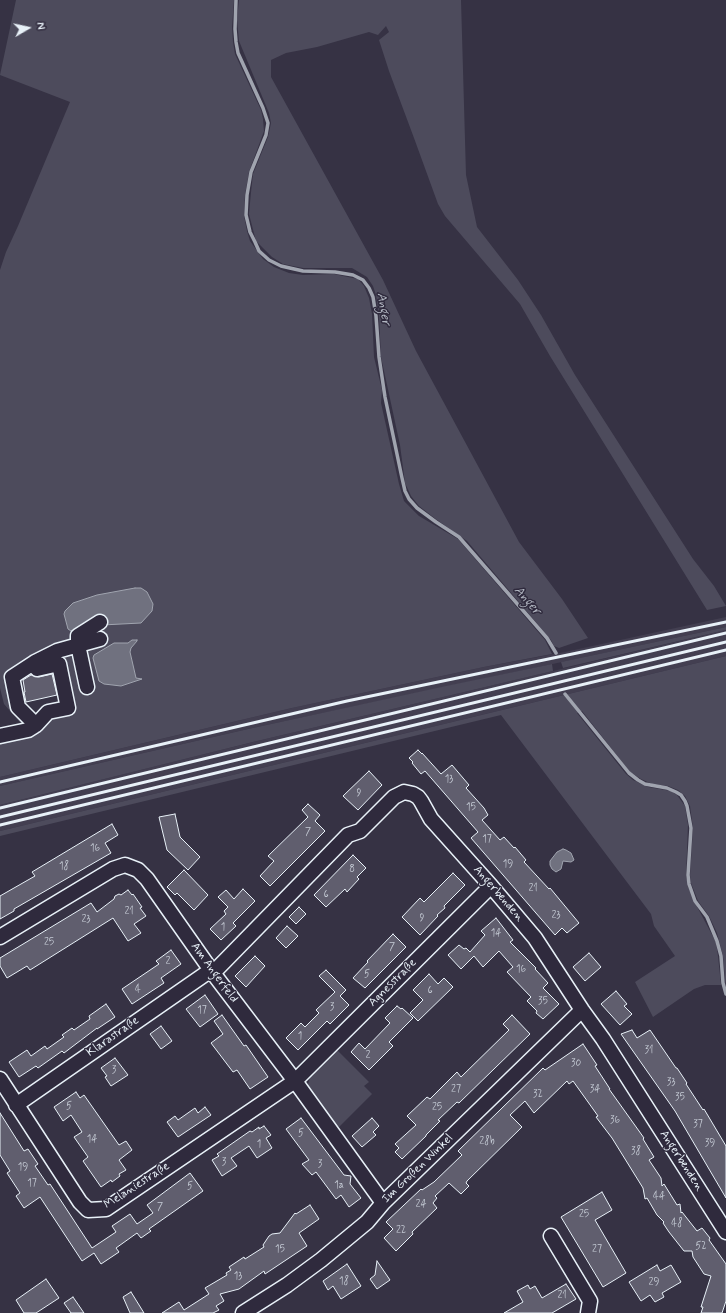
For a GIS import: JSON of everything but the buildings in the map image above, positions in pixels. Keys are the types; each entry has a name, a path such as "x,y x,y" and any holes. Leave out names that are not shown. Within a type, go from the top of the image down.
{"street":[{"path":"87,687 78,645 78,636 100,622"},
{"path":"32,727 18,707 12,677 35,662 56,651 100,639"},
{"path":"0,736 32,727 48,712 68,708 59,664 37,669 35,662"},
{"name":"Angerbenden","path":"212,971 348,835 360,831 394,797 404,792 408,792 418,797 431,819 535,938 582,1010 603,1039 726,1232"},
{"name":"Am Angerfeld","path":"0,937 113,869 125,866 138,870 147,879 212,971 295,1081 383,1203"},
{"name":"Agnesstraße","path":"295,1081 491,886"},
{"name":"Klarastraße","path":"16,1104 212,971"},
{"name":"Im Großen Winkel","path":"243,1313 287,1285 321,1260 367,1222 383,1203 582,1010"},
{"name":"Melaniestraße","path":"0,1079 80,1202 88,1210 106,1209 295,1081"},
{"path":"551,1236 590,1301 588,1313"}],"shaded area":[{"path":"16,0 234,0 232,27 235,54 261,110 264,131 249,172 245,195 244,216 250,241 263,259 274,267 289,273 303,275 334,274 358,279 364,286 369,298 372,314 374,357 382,390 381,403 404,501 419,516 458,539 545,640 552,654 292,708 0,777 0,738 45,721 74,715 61,662 42,665 66,652 72,657 79,688 94,684 86,652 104,642 27,659 7,673 15,706 27,726 23,726 4,704 0,688 0,270 6,252 70,102 0,75"},
{"path":"239,0 461,0 466,175 477,227 518,280 541,315 575,375 693,559 714,586 726,606 707,610 550,356 520,304 445,216 438,204 379,40 389,32 386,26 378,35 369,32 317,47 286,53 271,60 271,77 383,280 416,351 519,542 562,599 588,638 559,648 554,646 551,640 467,541 419,506 411,496 405,483 400,445 381,357 379,315 373,286 367,277 352,268 303,268 283,264 272,257 256,241 249,214 253,174 268,137 271,123 269,113 239,41 237,20"},
{"path":"726,617 726,627 248,729 0,786 0,777 292,708 484,667 565,652"},
{"path":"726,627 726,630 563,668 561,662"},
{"path":"726,630 726,656 0,831 0,805 253,742"},
{"path":"726,656 726,988 723,956 717,933 709,916 698,901 691,883 690,875 693,828 690,806 685,796 678,790 668,786 652,784 630,772 582,711 577,713 626,774 633,780 648,787 671,791 677,795 685,806 688,825 686,876 694,901 716,942 721,985 705,985 694,989 653,1017 635,982 675,956 654,926 651,914 501,715 0,836 0,831"},
{"path":"552,664 553,671 253,742 0,805 0,786 248,729"},
{"path":"336,1049 369,1082 364,1086 372,1094 337,1129 307,1087 311,1075"}],"water":[{"path":"141,588 147,592 153,604 152,611 141,623 102,625 71,631 68,629 64,614 73,603 97,595"},
{"path":"132,640 137,640 130,652 136,678 142,679 121,686 104,684 99,681 93,658 94,655 114,643 128,643"},
{"path":"563,849 571,853 574,860 571,862 563,861 561,869 556,872 552,869 550,861 557,852"}],"waterway":[{"name":"Anger","path":"236,0 235,29 238,53 263,108 268,123 266,135 251,172 247,195 246,215 250,232 259,251 269,260 281,266 303,271 335,272 353,275 363,280 369,288 373,297 376,316 379,357 385,397 405,491 409,499 417,508 459,537 547,638 556,653"},
{"name":"Anger","path":"565,694 629,773 645,784 667,788 676,792 681,795 685,801 691,828 688,875 689,884 695,901 707,917 717,941 721,956 723,983 726,994"}],"railway":[{"path":"0,782 347,701 726,622"},
{"path":"0,808 726,633"},
{"path":"0,817 726,642"},
{"path":"0,825 726,650"}]}
